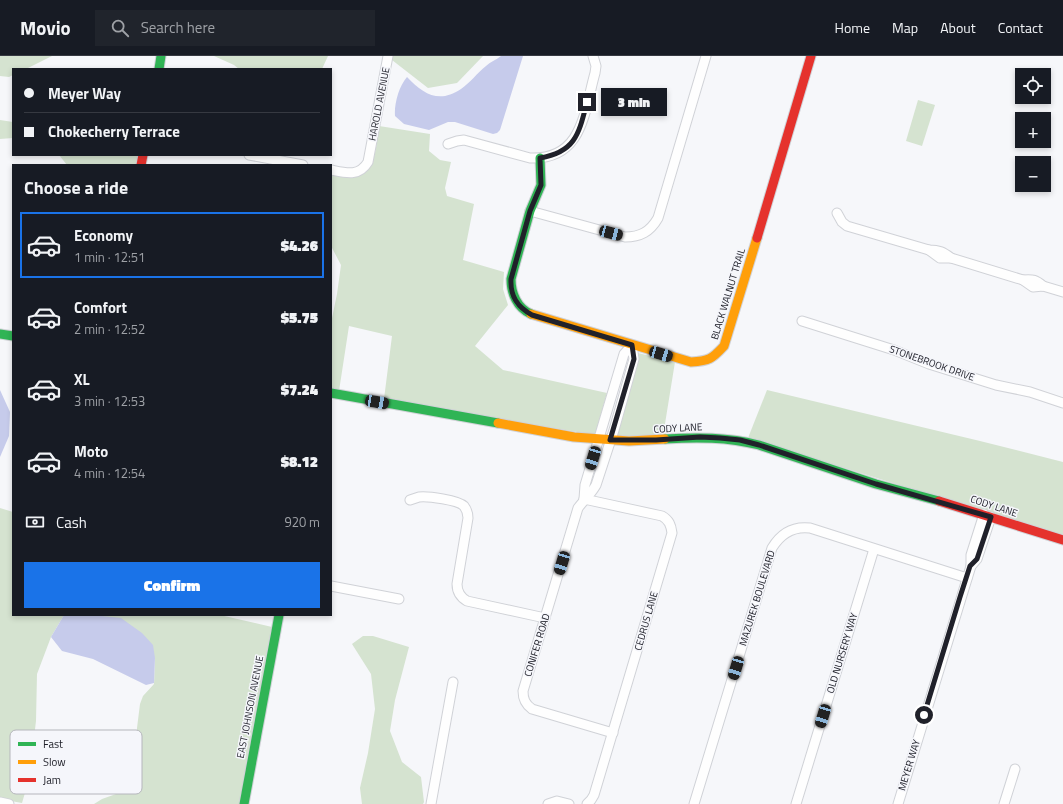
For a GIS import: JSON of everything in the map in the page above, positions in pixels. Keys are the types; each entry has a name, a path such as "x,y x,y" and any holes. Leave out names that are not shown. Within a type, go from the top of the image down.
{"street":[{"path":"159,68 162,56"},
{"name":"HAROLD AVENUE","path":"332,170 349,174 360,171 368,162 388,56"},
{"path":"448,144 464,140 526,157 540,158 551,156 567,147 574,140 580,130 595,73 596,66 593,56"},
{"path":"530,211 625,237 641,235 649,231 658,218 706,56"},
{"name":"BLACK WALNUT TRAIL","path":"540,158 541,185 530,211 511,279 512,295 520,307 532,315 691,362 699,363 714,358 724,346 811,56"},
{"path":"254,156 298,164"},
{"path":"837,213 842,222 847,226 929,250 942,251 951,258 1023,280 1036,280 1043,286 1063,292"},
{"name":"STONEBROOK DRIVE","path":"802,321 894,350 944,369 996,385 1030,392 1063,403"},
{"path":"0,334 12,336"},
{"name":"CONIFER ROAD","path":"584,499 585,485 624,354 632,345"},
{"name":"CONIFER ROAD","path":"613,733 532,709 527,705 523,696 523,691 578,508 596,485 634,359 632,345"},
{"name":"CODY LANE","path":"332,393 561,436 598,440 656,440 700,437 740,440 876,484 987,515 1063,540"},
{"path":"410,500 419,497 426,497 454,502 464,507 467,512 468,518 457,584 459,594 462,598 467,601 545,618"},
{"name":"CEDRUS LANE","path":"584,499 657,514 667,519 672,528 672,533 594,795 587,804"},
{"name":"MEYER WAY","path":"898,804 967,578 970,566 970,555 987,515"},
{"name":"MAZUREK BOULEVARD","path":"694,804 770,555 776,541 782,535 789,531 804,527 810,528 967,578"},
{"name":"OLD NURSERY WAY","path":"796,804 874,548"},
{"path":"332,586 399,599"},
{"name":"EAST JOHNSON AVENUE","path":"244,804 279,616"},
{"path":"431,804 453,682"},
{"path":"1004,804 1015,769"},
{"path":"548,804 557,801 569,804"},
{"path":"0,802 9,804"}],"green space":[{"path":"0,56 52,56 28,68 12,68 12,76 9,77 0,76"},
{"path":"214,56 328,56 322,68 238,68"},
{"path":"393,56 483,56 457,83 428,88 392,60"},
{"path":"918,100 935,105 922,146 906,141"},
{"path":"0,120 12,122 12,138 0,139"},
{"path":"379,126 430,134 429,151 440,160 451,162 445,188 447,196 474,204 463,260 504,272 503,289 508,305 475,346 503,370 607,393 595,435 384,399 392,336 349,326 339,391 332,390 332,318 341,265 332,248 332,174 356,177 363,174 368,170 372,163"},
{"path":"60,156 138,156 136,164 66,164"},
{"path":"638,353 675,362 663,436 616,437 639,360"},
{"path":"767,390 1063,462 1063,536 748,438"},
{"path":"0,508 12,512 12,616 63,616 51,637 37,674 35,730 10,730 10,794 25,794 22,803 0,799"},
{"path":"93,616 224,616 272,627 239,804 94,804 102,799 116,794 142,794 142,730 137,730 137,728 140,704 143,696 154,684 155,658"},
{"path":"363,636 373,636 409,647 395,700 390,731 402,762 421,777 423,804 362,804 360,788 368,753 375,709 371,674 352,644"}],"water":[{"path":"501,56 523,56 500,130 497,133 493,134 455,122 448,122 429,130 404,124 395,116 395,106 398,95 407,77 425,92 432,95 446,96 461,89 488,65"},
{"path":"0,390 10,412 9,436 0,457"},
{"path":"63,616 102,616 121,618 142,633 153,645 155,658 154,683 146,685 93,659 62,651 51,637"}],"traffic: fast":[{"path":"159,68 161,56"},
{"path":"531,314 522,308 516,300 512,290 511,279 530,211 541,185 540,158"},
{"path":"0,334 12,336"},
{"path":"332,393 498,423"},
{"path":"665,439 712,438 747,442 876,484 939,501"},
{"path":"244,804 279,616"}],"traffic: slow":[{"path":"531,314 691,362 706,360 713,357 724,346 757,238"},
{"path":"498,423 574,437 629,441 665,439"}],"traffic: jam":[{"path":"757,238 811,56"},
{"path":"141,164 143,156"},
{"path":"939,501 1063,540"}],"route":[{"path":"587,102 580,130 574,140 559,153 540,158 541,185 530,211 511,279 512,295 514,300 525,312 532,315 632,345 634,359 610,440 629,441 700,437 740,440 876,484 958,506 991,517 977,559 970,566 924,715"}]}
